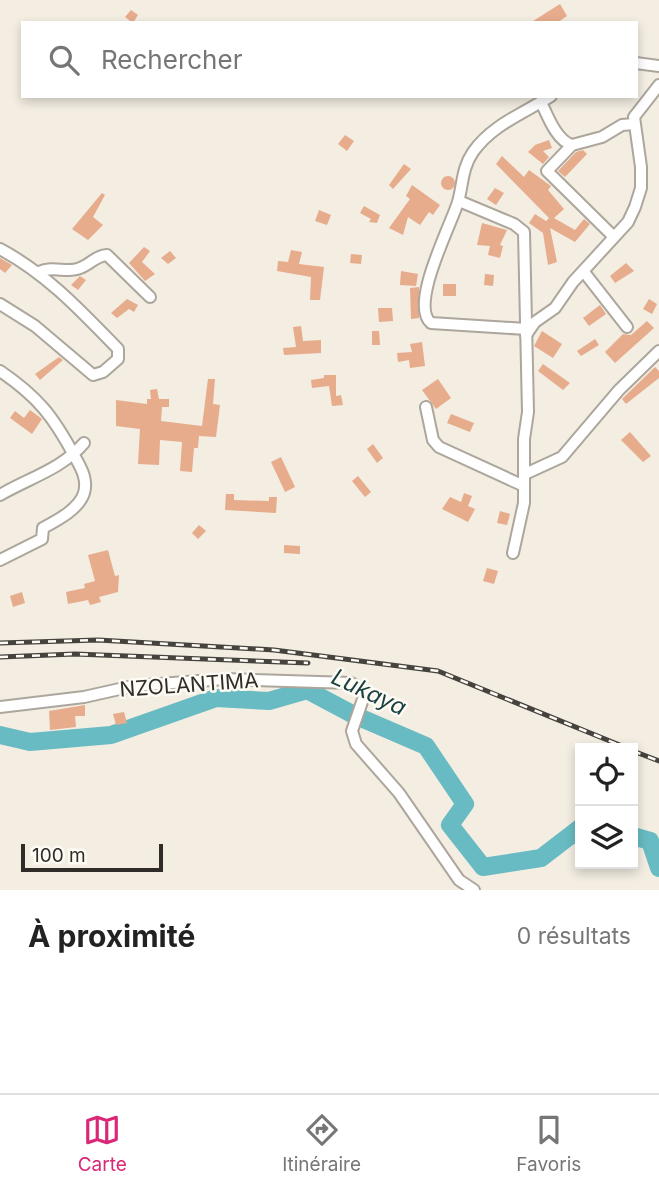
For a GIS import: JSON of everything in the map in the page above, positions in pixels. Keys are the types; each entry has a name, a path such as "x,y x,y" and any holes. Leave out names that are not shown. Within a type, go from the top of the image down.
{"street":[{"path":"638,63 659,66"},
{"path":"526,332 555,308 613,236 628,222 641,188 634,124 637,111 659,85"},
{"path":"526,332 431,323 426,319 432,267 458,201 462,174 479,144 503,123 546,99 555,130 572,145"},
{"path":"613,236 547,173 572,145 602,137 624,124 634,124"},
{"path":"458,201 523,229 528,412 524,439 522,519 513,553"},
{"path":"0,249 39,272 118,349 118,359 103,373 93,375 35,326 0,304"},
{"path":"39,272 50,267 81,268 98,256 107,255 150,298"},
{"path":"584,272 627,327"},
{"path":"525,474 562,457 619,390 659,351"},
{"path":"0,371 44,405 84,476 85,492 77,506 43,528 42,539 0,560"},
{"path":"426,407 433,440 439,447 524,486"},
{"path":"0,495 74,455 84,443"},
{"name":"NZOLANTIMA","path":"0,707 83,697 127,687 225,679 343,681 361,689 364,696 352,731 356,744 399,793 459,880 474,890"}],"building":[{"path":"560,4 567,16 560,21 533,21"},
{"path":"131,10 138,15 134,21 125,17"},
{"path":"345,135 354,141 347,151 338,144"},
{"path":"549,140 552,148 543,151 549,157 543,164 528,152 535,145"},
{"path":"583,150 587,154 565,177 558,171 576,152"},
{"path":"502,156 524,177 529,170 551,186 548,190 564,209 554,218 575,230 584,219 590,224 575,242 550,228 557,262 548,265 543,233 529,223 535,214 546,221 549,218 496,164"},
{"path":"404,164 411,169 393,189 389,185"},
{"path":"448,176 453,178 453,188 448,190 443,188 441,183 443,178"},
{"path":"412,185 440,205 433,215 429,212 420,225 408,217 403,235 389,228 410,199 406,196"},
{"path":"495,188 504,193 496,205 487,199"},
{"path":"102,193 105,195 93,217 103,225 88,240 72,229"},
{"path":"364,206 380,215 377,223 369,222 371,219 360,213"},
{"path":"319,210 331,215 327,225 315,221"},
{"path":"482,223 507,230 500,245 503,246 500,258 488,255 490,246 477,245"},
{"path":"144,247 150,251 142,262 155,274 145,281 129,263"},
{"path":"291,250 302,252 299,264 324,267 320,300 310,300 311,277 277,271 278,261 288,262"},
{"path":"170,251 176,258 168,264 161,258"},
{"path":"351,254 362,255 361,264 350,263"},
{"path":"0,258 12,265 5,273 0,269"},
{"path":"626,263 634,271 615,283 610,276"},
{"path":"401,271 418,274 416,286 400,285"},
{"path":"485,274 494,275 493,286 484,285"},
{"path":"80,276 86,280 78,290 71,285"},
{"path":"443,284 456,284 456,296 443,296"},
{"path":"419,287 419,318 411,319 410,288"},
{"path":"127,299 138,305 134,312 129,309 117,318 111,313"},
{"path":"649,299 657,304 652,314 643,309"},
{"path":"600,305 606,314 589,326 583,318"},
{"path":"378,308 392,308 393,321 379,322"},
{"path":"647,321 654,328 615,363 605,352 623,334 631,335"},
{"path":"301,326 303,341 321,340 321,353 284,355 283,348 296,347 293,327"},
{"path":"372,331 379,331 380,345 372,345"},
{"path":"542,331 562,344 553,358 534,346"},
{"path":"595,339 599,345 581,356 577,351"},
{"path":"422,342 425,366 410,368 409,360 398,362 397,353 412,352 410,344"},
{"path":"59,357 63,360 40,380 35,374"},
{"path":"543,364 570,383 563,390 538,371"},
{"path":"655,367 659,371 659,378 626,404 622,399"},
{"path":"324,375 336,375 336,396 341,395 343,405 332,406 329,386 312,388 311,380 324,378"},
{"path":"208,379 215,379 213,404 220,405 216,437 199,436 198,448 194,448 192,472 180,471 182,442 160,440 159,465 138,464 140,429 116,426 116,400 147,404 147,399 151,399 150,390 157,389 159,399 169,399 169,407 162,407 161,421 202,426"},
{"path":"438,379 451,398 436,409 422,390"},
{"path":"30,410 42,419 32,434 10,418 15,411 24,418"},
{"path":"451,414 474,423 470,432 447,423"},
{"path":"630,432 651,456 643,462 621,440"},
{"path":"373,444 383,458 377,463 367,449"},
{"path":"281,457 295,487 285,492 271,462"},
{"path":"358,476 371,492 365,497 352,481"},
{"path":"464,493 472,496 468,506 475,509 468,522 442,509 450,497 461,502"},
{"path":"226,494 234,494 234,500 269,501 269,497 277,497 276,513 225,510"},
{"path":"500,511 510,514 507,525 497,523"},
{"path":"199,525 206,531 198,539 192,533"},
{"path":"284,545 300,546 300,554 284,553"},
{"path":"108,550 115,576 119,575 118,592 99,597 101,602 90,605 88,600 68,604 66,592 85,588 84,584 95,581 88,555"},
{"path":"487,568 498,571 494,584 483,581"},
{"path":"22,592 25,603 13,607 10,596"},
{"path":"85,705 85,716 75,716 76,727 50,730 49,711"},
{"path":"124,712 127,723 116,725 113,714"}],"waterway":[{"name":"Lukaya","path":"0,735 30,742 111,735 216,698 269,701 307,690 354,715 426,746 465,804 450,825 483,867 541,858 575,832"},
{"name":"Lukaya","path":"638,837 650,841 659,868"}],"railway":[{"path":"0,643 98,640 274,650 438,671 615,743"},
{"path":"0,657 75,654 308,663"},
{"path":"638,753 659,761"}]}
